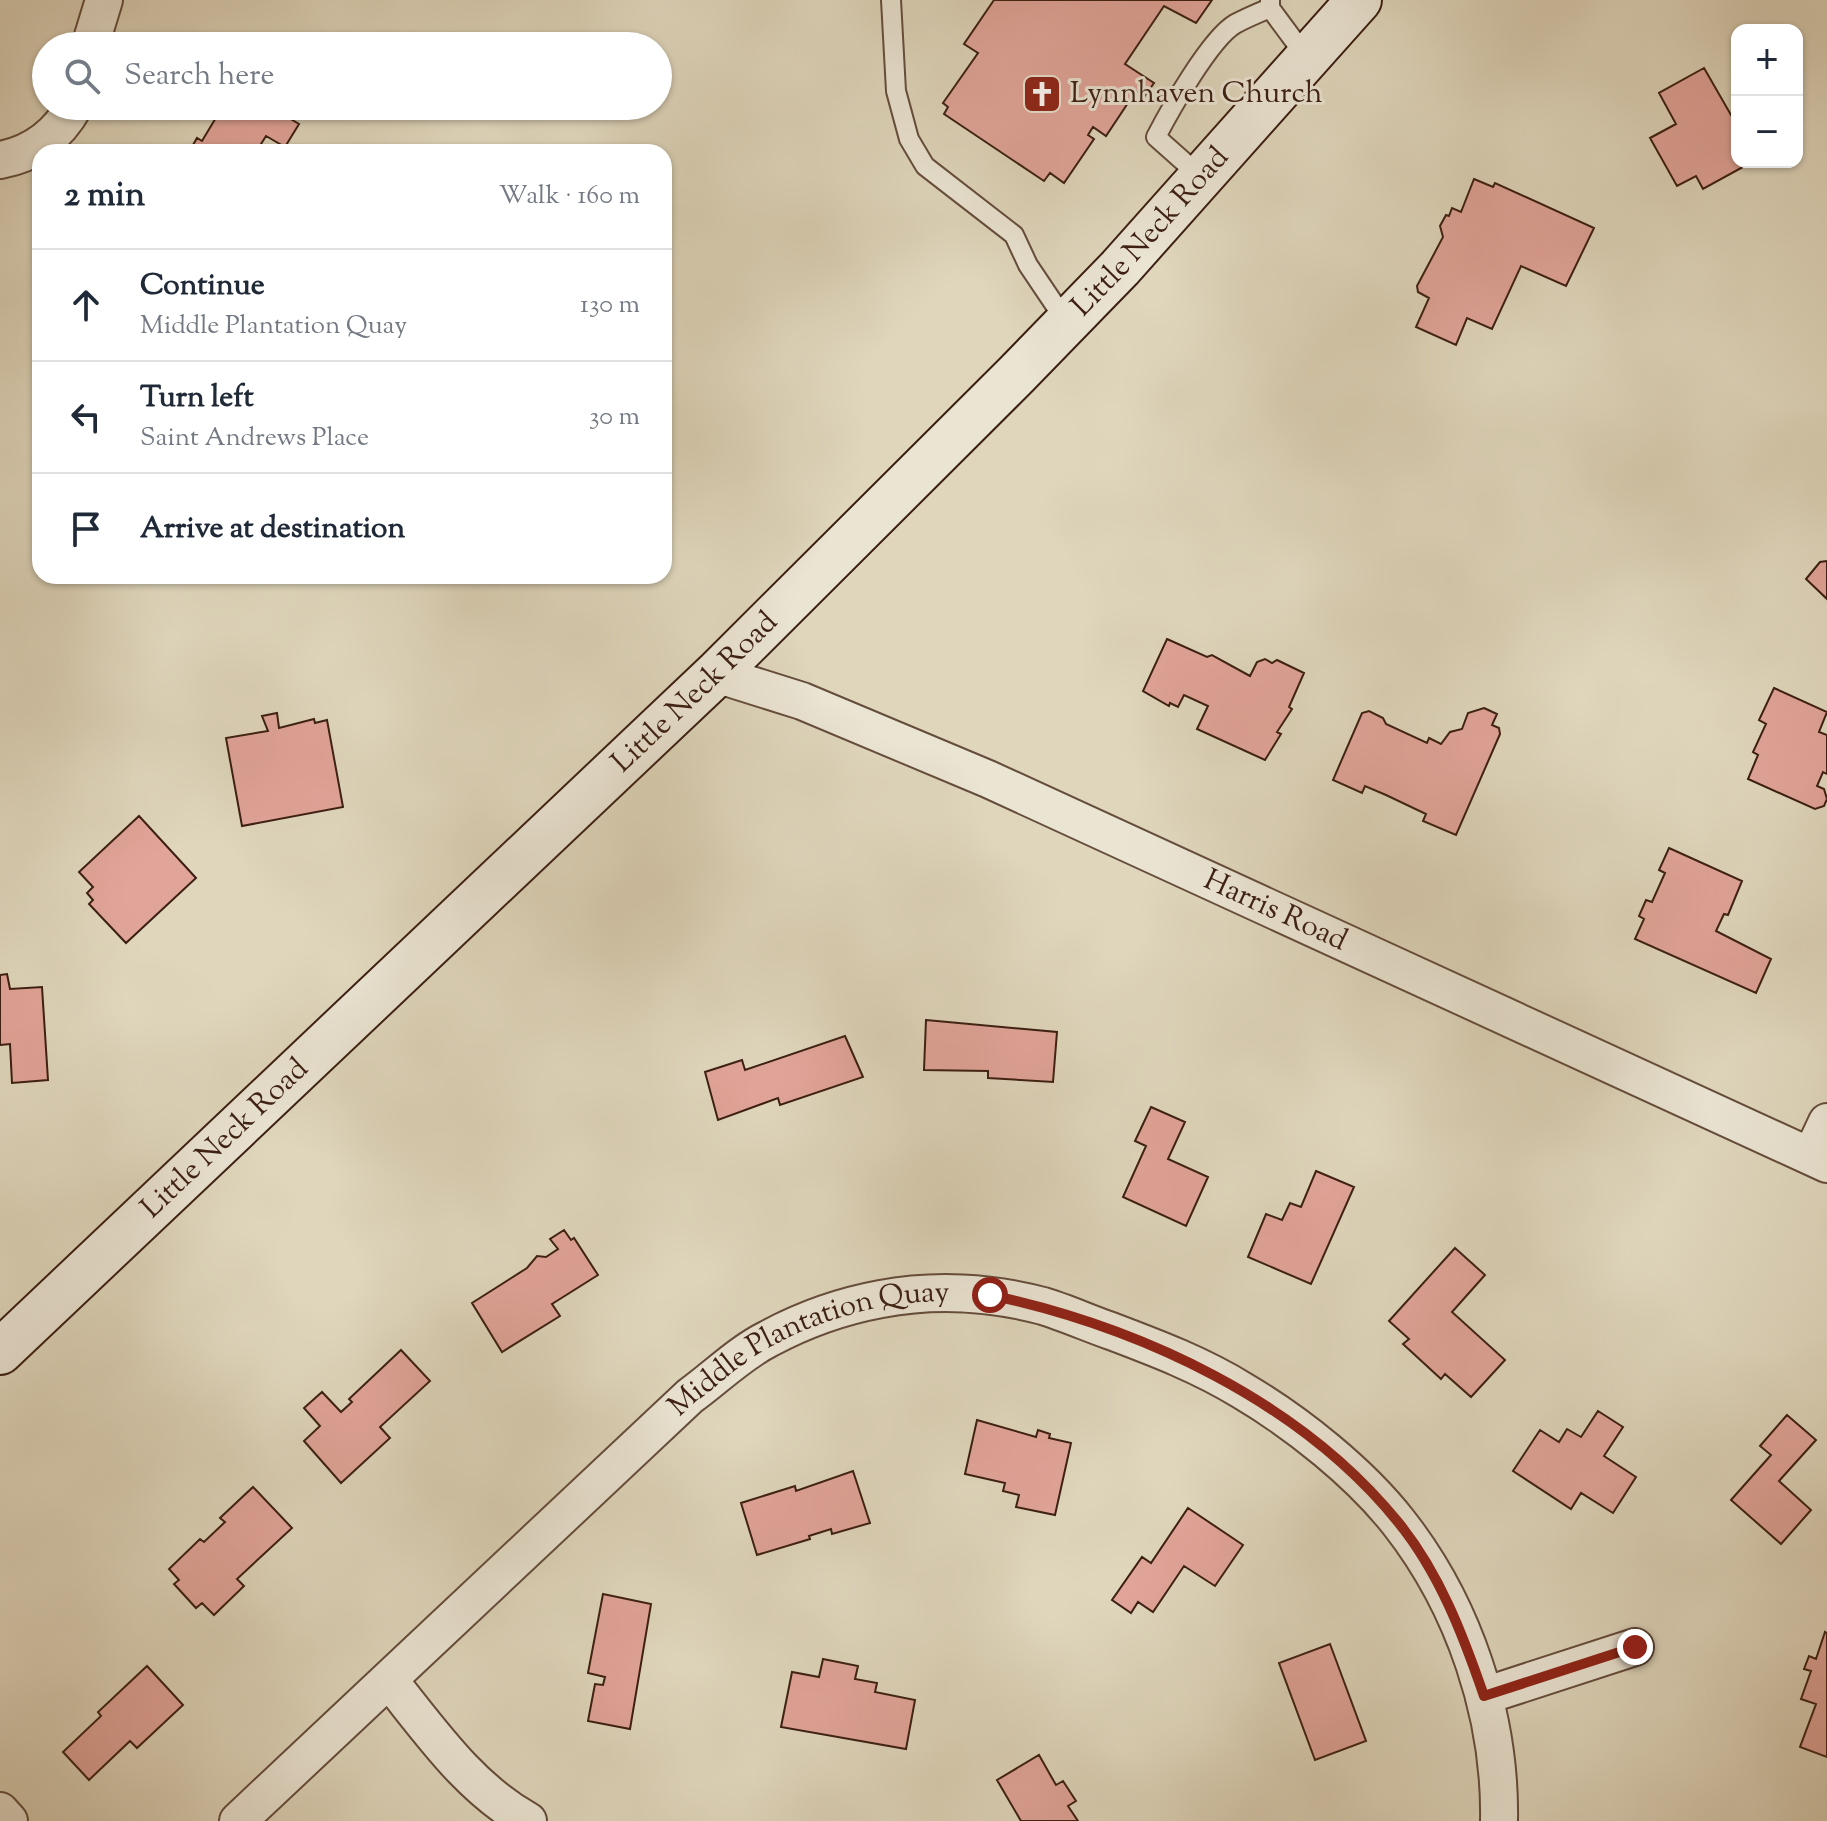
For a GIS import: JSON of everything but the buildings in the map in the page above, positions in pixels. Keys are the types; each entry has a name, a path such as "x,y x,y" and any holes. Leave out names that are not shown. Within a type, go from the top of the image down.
{"street":[{"path":"94,32 104,0"},
{"name":"Little Neck Road","path":"0,1352 716,674 1067,323 1359,0"},
{"path":"41,144 67,120"},
{"path":"0,160 18,157 32,149"},
{"name":"Harris Road","path":"716,674 802,701 988,779 1819,1160"},
{"path":"1819,1160 1827,1122"},
{"name":"Middle Plantation Quay","path":"238,1821 690,1396 766,1340 830,1312 882,1298 936,1293 990,1295 1043,1306 1175,1355 1242,1390 1294,1425 1355,1477 1399,1523 1436,1580 1466,1643 1484,1696 1495,1749 1500,1793 1499,1821"},
{"path":"1484,1696 1635,1647"},
{"path":"389,1680 463,1772 509,1810 528,1821"},
{"path":"0,1811 9,1821"}],"lane":[{"path":"891,0 896,91 909,139 925,166 1014,235 1028,265 1067,323"},
{"path":"1201,177 1156,137 1201,63 1232,26 1270,4 1307,58"}],"place":[{"name":"Lynnhaven Church","path":"1042,94"}],"route":[{"path":"990,1295 1043,1306 1175,1355 1242,1390 1294,1425 1355,1477 1399,1523 1436,1580 1466,1643 1484,1696 1635,1647"}]}
